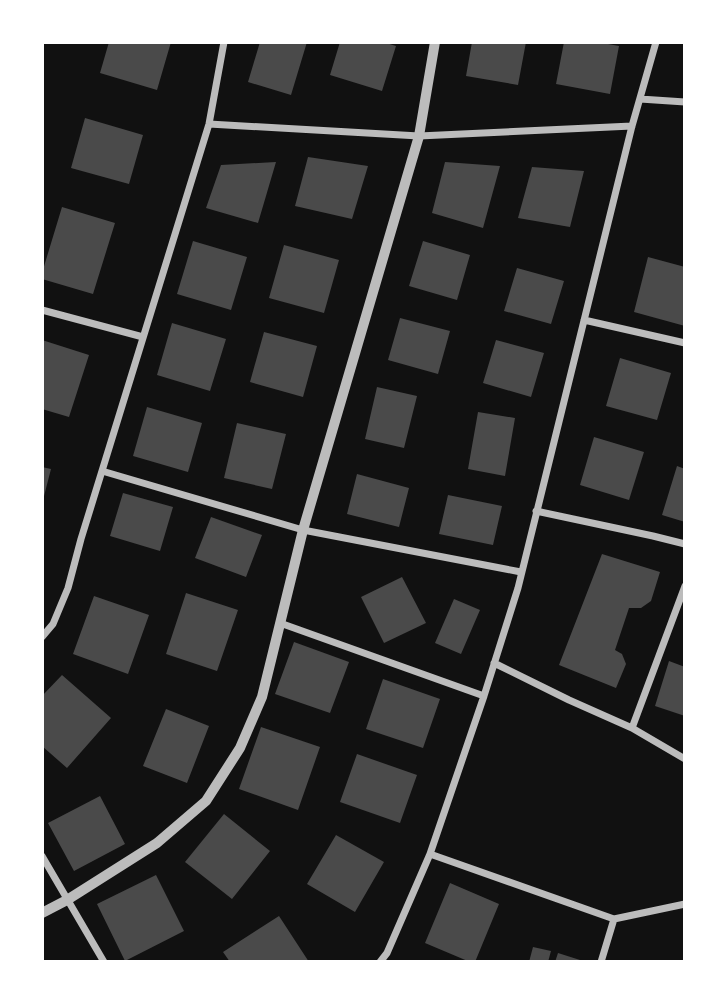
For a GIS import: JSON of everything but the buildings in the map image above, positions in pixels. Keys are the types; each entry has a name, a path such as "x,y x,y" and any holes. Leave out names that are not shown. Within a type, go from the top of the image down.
{"street":[{"path":"42,637 53,624 68,588 209,124 224,42"},
{"path":"42,913 157,843 206,801 240,748 262,697 303,530 419,136 435,42"},
{"path":"380,962 387,953 430,854 494,663 521,572 632,126 656,42"},
{"path":"640,99 685,102"},
{"path":"209,124 419,136 632,126"},
{"path":"42,310 143,337"},
{"path":"584,320 685,343"},
{"path":"102,471 303,530 521,572"},
{"path":"536,511 685,544"},
{"path":"632,728 685,586"},
{"path":"280,623 484,696"},
{"path":"494,663 632,728 685,760"},
{"path":"430,854 614,919 685,904"},
{"path":"42,856 104,962"},
{"path":"601,962 614,919"}]}
